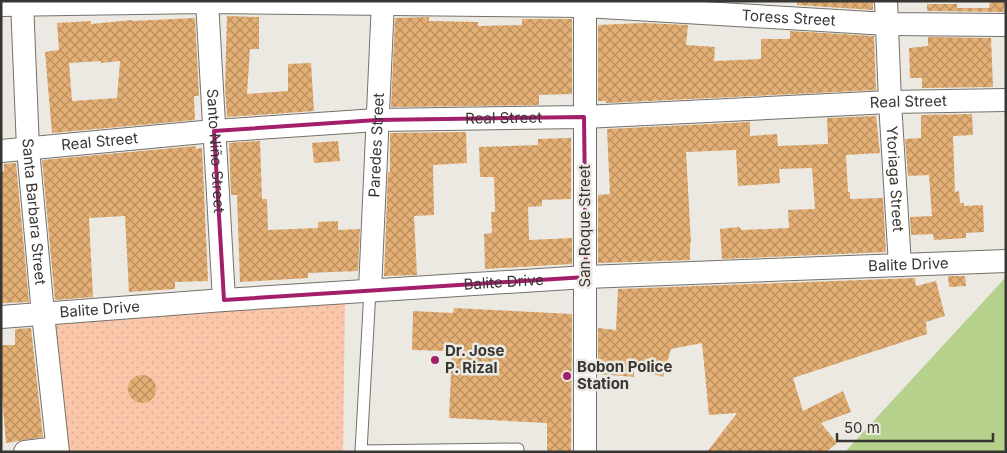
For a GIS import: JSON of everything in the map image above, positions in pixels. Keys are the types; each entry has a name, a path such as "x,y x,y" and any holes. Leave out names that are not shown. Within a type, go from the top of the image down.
{"street":[{"name":"Ytoriaga Street","path":"886,1 900,265"},
{"name":"Santo Niño Street","path":"207,2 224,300"},
{"name":"Toress Street","path":"15,4 382,2 585,4 888,24 1006,25"},
{"name":"Paredes Street","path":"370,290 382,2"},
{"name":"Santa Barbara Street","path":"15,4 42,314 57,450"},
{"name":"San Roque Street","path":"584,452 586,278 585,4"},
{"name":"Real Street","path":"1,152 214,131 377,120 584,117 890,102 1006,100"},
{"name":"Balite Drive","path":"1,317 370,290 586,278 1006,261"},
{"path":"25,452 57,450"}],"lane":[{"path":"370,290 361,451 518,449"}],"highlighted area":[{"path":"584,117 586,277 224,300 214,131 377,120"}],"shaded area":[{"path":"1006,277 1006,452 845,452"},
{"path":"345,303 343,452 68,452 54,324"}],"building":[{"path":"797,1 873,1 873,10 797,5"},
{"path":"990,1 1006,3 1006,12 927,11 927,4 957,4 957,8 989,8"},
{"path":"227,16 259,17 259,49 250,49 247,94 288,91 288,64 311,63 314,111 227,117 225,88"},
{"path":"429,17 429,21 478,22 478,26 522,25 522,19 572,19 572,94 539,95 539,105 391,107 395,18"},
{"path":"195,18 199,96 194,96 195,120 52,133 45,52 59,50 57,23 91,21 91,24","holes":["101,61 101,63 120,61 117,98 72,101 69,63"]},
{"path":"643,23 688,25 686,45 715,47 714,61 761,59 761,39 790,39 790,31 874,36 876,90 606,103 606,101 598,101 598,25"},
{"path":"928,37 991,38 993,87 922,88 922,78 910,78 909,48 928,46"},
{"path":"972,114 973,135 953,136 955,192 959,191 960,203 964,203 964,206 983,205 984,232 966,233 966,238 934,240 933,234 911,235 910,217 932,216 929,175 908,176 905,139 921,138 921,115"},
{"path":"876,116 880,153 846,155 848,192 850,192 850,199 883,198 886,252 722,259 720,229 740,227 741,230 789,228 788,210 815,209 812,168 779,169 780,183 738,186 736,150 686,152 691,243 690,260 598,263 598,195 610,194 607,129 750,122 750,136 777,134 778,146 828,144 827,118"},
{"path":"466,132 467,163 433,165 434,215 414,216 417,275 384,276 388,172 390,172 390,133"},
{"path":"571,138 571,199 542,200 542,206 528,207 529,240 572,238 572,264 485,269 484,234 492,233 491,212 495,212 494,177 480,177 479,147 538,145 538,139"},
{"path":"260,141 262,199 267,199 268,230 318,228 318,222 338,221 338,230 360,229 358,271 308,273 308,278 240,282 237,195 231,195 229,143"},
{"path":"338,141 340,161 314,163 312,143"},
{"path":"196,146 196,149 202,148 208,281 175,282 175,289 129,292 125,216 89,218 93,297 55,300 42,160"},
{"path":"16,163 29,302 1,303 1,172 4,171 4,164"},
{"path":"948,276 965,276 966,286 949,287"},
{"path":"915,278 916,286 936,281 945,316 926,322 927,334 793,378 803,411 843,391 851,412 821,423 837,443 826,452 707,452 737,413 709,415 702,343 671,349 663,377 634,368 634,377 598,374 598,328 616,330 618,289"},
{"path":"454,308 572,314 571,452 547,452 547,423 449,418 452,351 412,350 413,311 453,313"},
{"path":"31,328 43,437 6,443 1,383 1,345 15,345 15,329"},
{"path":"142,375 152,379 156,389 152,399 142,403 132,399 128,389 132,379"}],"place":[{"name":"Dr. Jose P. Rizal","path":"435,360"},
{"name":"Bobon Police Station","path":"567,376"}]}
